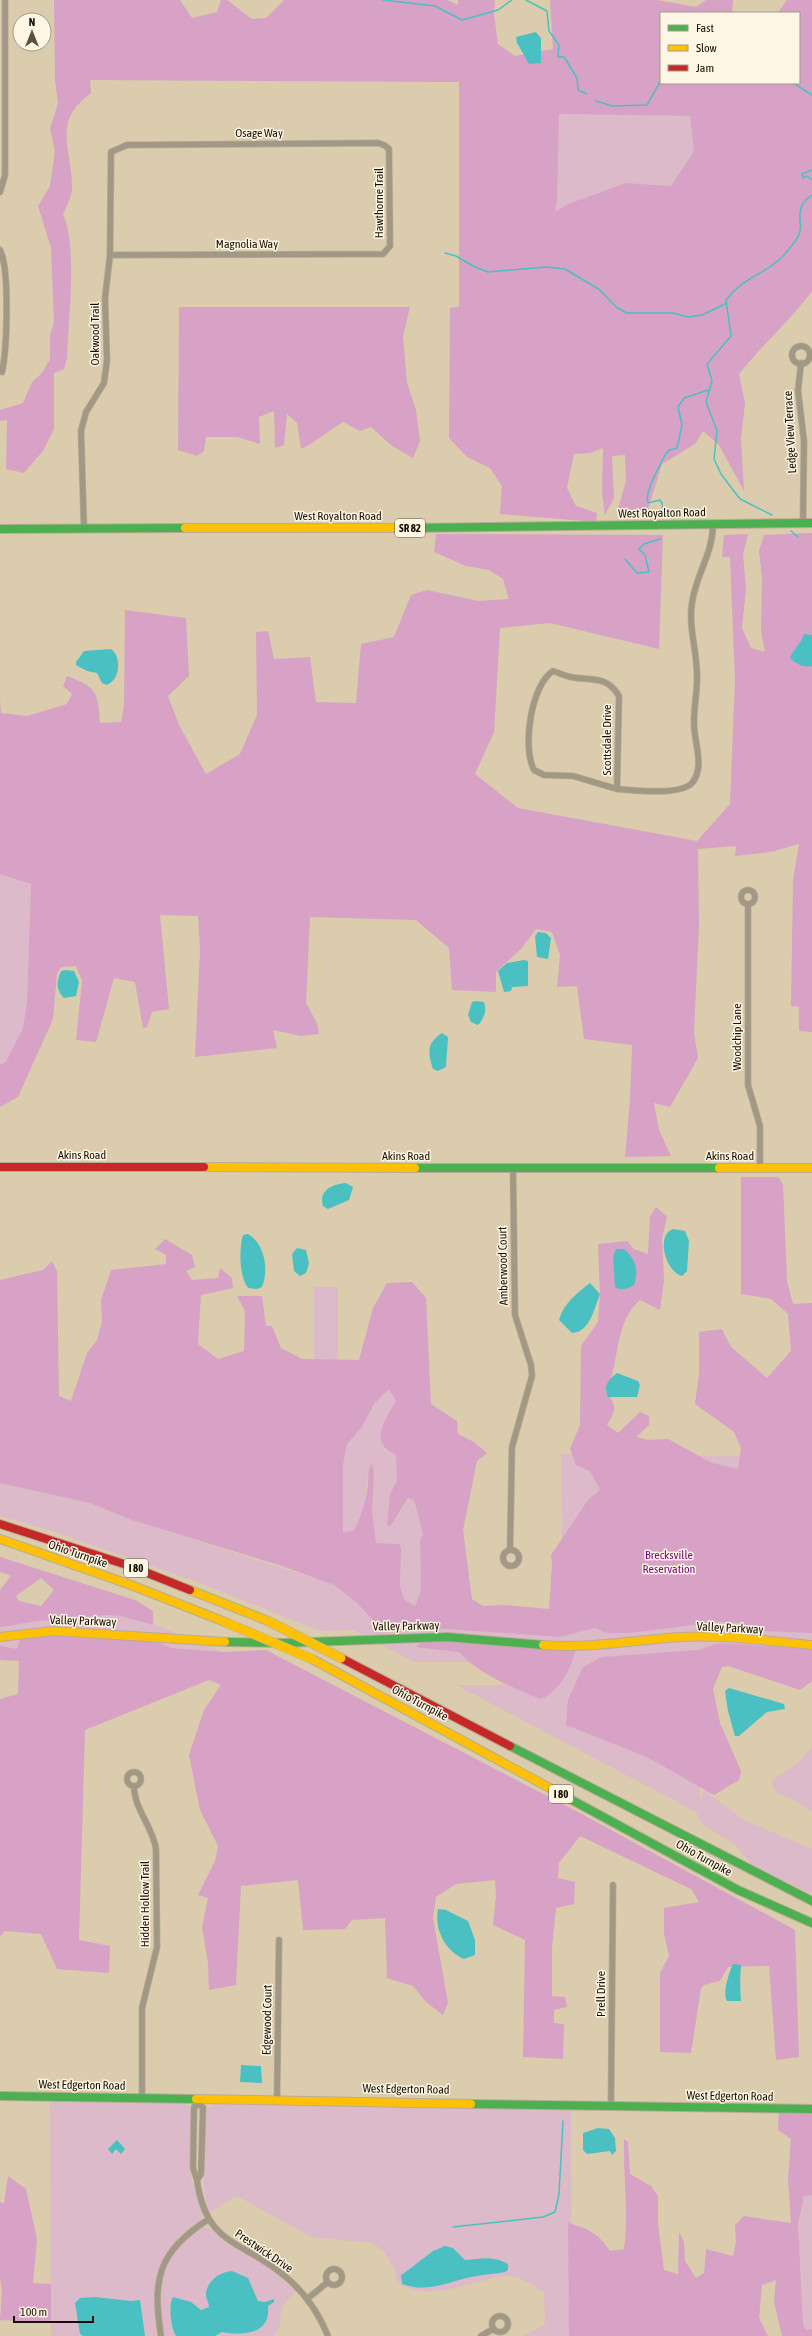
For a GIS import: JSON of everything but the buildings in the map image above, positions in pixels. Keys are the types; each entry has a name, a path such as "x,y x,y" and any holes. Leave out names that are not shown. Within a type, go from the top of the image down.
{"main road":[{"name":"West Royalton Road","path":"4,529 563,527 808,523"},
{"name":"Akins Road","path":"0,1167 812,1168"},
{"name":"Ohio Turnpike","path":"0,1524 130,1566 268,1621 812,1901"},
{"name":"Ohio Turnpike","path":"0,1540 131,1585 225,1622 312,1659 738,1890 812,1923"},
{"name":"Valley Parkway","path":"0,1637 54,1631 276,1643 447,1637 554,1646 588,1646 681,1637 714,1637 812,1645"},
{"name":"West Edgerton Road","path":"0,2096 142,2098 198,2101 277,2100 611,2104 812,2109"}],"street":[{"path":"0,192 5,175 3,148 3,50 5,0"},
{"name":"Osage Way","path":"127,145 378,143 389,149"},
{"name":"Oakwood Trail","path":"84,528 81,431 86,412 104,383 107,360 106,298 110,255 111,152 127,145"},
{"name":"Hawthorne Trail","path":"383,254 390,246 389,149"},
{"path":"0,250 3,257 5,277 5,358 2,372"},
{"name":"Magnolia Way","path":"110,255 383,254"},
{"name":"Ledge View Terrace","path":"801,363 798,391 804,441 808,523"},
{"name":"Scottsdale Drive","path":"617,789 619,696 613,686 604,681 570,677 553,671 546,675 532,704 530,714 530,758 534,770 544,775 572,776 617,789 679,790 688,787 697,774 697,740 694,728 697,678 691,617 696,586 713,541 713,524"},
{"name":"Woodchip Lane","path":"748,904 748,1085 760,1126 760,1168"},
{"name":"Amberwood Court","path":"510,1550 512,1447 532,1376 531,1365 515,1315 513,1168"},
{"name":"Hidden Hollow Trail","path":"134,1786 135,1799 153,1836 156,1849 157,1947 142,2008 142,2098"},
{"name":"Prell Drive","path":"611,2104 613,1885"},
{"name":"Edgewood Court","path":"277,2100 279,1940"},
{"name":"Prestwick Drive","path":"197,2180 201,2174 202,2107 198,2101 194,2107 193,2172 197,2180 201,2201 209,2219 223,2236 276,2269 307,2299 328,2336"},
{"path":"161,2336 156,2296 163,2266 180,2240 209,2219"},
{"path":"307,2299 328,2282"},
{"path":"481,2336 493,2329"}],"green space":[{"path":"54,0 180,0 192,18 217,12 221,0 227,0 252,19 266,18 284,0 447,0 458,5 458,0 495,0 494,14 498,44 515,56 553,49 550,0 657,0 696,7 706,0 733,0 732,12 660,12 660,84 800,84 800,12 779,12 787,0 812,0 812,291 795,313 739,374 745,403 741,439 744,491 719,445 703,431 695,444 662,464 648,509 617,512 626,481 625,455 612,456 614,498 605,515 602,493 603,448 590,453 574,454 567,488 576,506 597,513 596,522 500,514 502,486 490,468 467,457 449,438 450,308 459,307 459,82 90,80 91,93 71,114 66,135 71,171 72,192 63,214 68,228 71,284 67,358 64,369 54,373 54,429 43,451 24,473 6,469 7,420 0,421 0,410 23,403 32,382 42,373 50,359 50,335 54,323 51,248 38,206 50,186 55,151 50,129 58,103 55,80","holes":["559,114 690,116 694,151 671,186 626,183 568,204 555,212 557,201"]},
{"path":"559,114 690,116 694,151 672,186 626,183 554,212 557,200"},
{"path":"179,307 410,307 403,336 407,383 416,410 420,441 413,458 392,446 371,427 360,431 343,422 301,449 297,423 287,414 284,445 275,448 274,411 259,417 260,444 237,437 206,437 204,451 197,456 178,450"},
{"path":"812,533 812,1032 799,1031 799,1007 791,1006 793,880 799,844 771,852 735,856 736,846 698,849 699,926 694,1032 698,1058 670,1107 654,1103 659,1130 671,1156 625,1157 630,1099 632,1045 584,1039 577,986 557,987 560,955 552,932 536,929 521,949 496,972 496,992 452,990 449,948 416,920 310,917 306,1003 317,1023 319,1034 301,1036 273,1030 277,1048 195,1057 200,951 198,916 160,915 169,1009 152,1012 147,1027 143,1028 135,982 114,978 96,1042 76,1040 82,981 76,966 61,967 57,974 53,1019 18,1097 0,1107 0,1065 6,1062 23,1028 27,1002 31,884 0,874 0,699 1,713 27,716 67,704 72,694 63,686 67,676 85,684 94,692 97,697 100,723 121,722 124,706 125,610 186,618 189,676 168,696 179,725 206,774 240,754 257,715 256,632 268,631 274,659 310,657 316,702 356,703 361,644 394,637 411,595 427,590 478,601 509,599 503,579 489,570 466,566 434,552 436,534 663,535 659,649 550,623 500,628 494,732 475,774 518,808 697,841 730,804 735,680 730,557 722,557 724,535 748,534 743,554 746,589 742,628 751,648 765,652 761,632 762,578 759,551 764,535"},
{"path":"0,874 31,883 27,1002 23,1029 6,1062 0,1065"},
{"path":"741,1177 778,1177 783,1184 787,1281 793,1304 812,1303 812,1633 764,1631 740,1623 718,1622 630,1633 606,1633 595,1628 560,1637 377,1624 356,1602 334,1585 282,1566 132,1520 90,1503 0,1483 0,1280 43,1270 52,1261 57,1271 59,1396 71,1401 87,1353 97,1340 102,1322 101,1300 111,1270 166,1264 166,1255 155,1249 165,1239 192,1255 195,1267 186,1271 192,1280 218,1278 220,1268 232,1278 233,1288 201,1295 198,1344 218,1359 244,1351 245,1311 237,1296 262,1296 266,1326 272,1326 281,1348 302,1359 359,1360 373,1308 387,1283 412,1282 426,1298 431,1404 457,1421 458,1434 474,1442 487,1453 477,1461 463,1530 472,1599 483,1606 505,1605 549,1609 552,1564 551,1555 588,1500 600,1490 590,1471 576,1465 570,1449 580,1425 581,1346 598,1322 600,1294 598,1244 627,1241 634,1249 648,1254 650,1216 656,1207 667,1217 662,1238 664,1281 660,1310 640,1300 632,1309 626,1320 618,1343 614,1368 606,1391 614,1405 613,1415 607,1425 618,1433 640,1412 649,1416 649,1425 636,1437 649,1440 668,1439 712,1463 738,1469 741,1448 734,1432 695,1404 699,1374 699,1332 722,1329 731,1347 767,1378 791,1351 788,1314 771,1299 741,1294","holes":["389,1389 396,1401 387,1416 381,1431 383,1444 388,1450 396,1455 397,1481 390,1494 387,1526 391,1525 408,1498 414,1500 423,1534 420,1541 421,1590 415,1606 404,1599 400,1586 401,1548 399,1544 376,1543 372,1511 374,1474 372,1463 369,1471 365,1502 359,1519 354,1530 343,1533 343,1465 347,1444 362,1427 374,1404"]},
{"name":"Brecksville Reservation","path":"314,1287 338,1287 338,1588 367,1613 563,1614 561,1454 784,1457 812,1615 812,1663 701,1663 700,1800 704,1790 744,1820 812,1849 812,1894 753,1866 733,1843 702,1824 696,1812 456,1685 512,1685 512,1662 414,1662 353,1630 320,1631 197,1582 49,1530 0,1516 0,1483 90,1503 132,1520 314,1578"},
{"path":"389,1389 396,1401 382,1427 385,1450 396,1455 397,1481 390,1494 391,1525 409,1498 414,1500 423,1534 420,1541 421,1590 415,1606 404,1599 400,1586 401,1548 388,1543 376,1543 372,1511 374,1474 372,1463 370,1466 365,1503 361,1517 354,1530 343,1534 343,1465 347,1444 362,1427 374,1404"},
{"path":"0,1557 135,1600 153,1611 153,1625 121,1616 107,1615 38,1621 0,1627 0,1590 11,1576 0,1572","holes":["41,1578 54,1590 41,1606 19,1601 16,1596"]},
{"path":"0,1612 126,1613 245,1661 0,1660"},
{"path":"64,1635 161,1643 171,1648 223,1652 266,1650 578,1812 795,1930 799,2057 776,2060 769,1966 728,1967 720,1981 704,1985 701,1988 691,2053 660,2052 660,1973 669,1956 664,1933 664,1908 699,1902 691,1889 580,1836 559,1863 558,1878 575,1882 574,1904 556,1908 552,1948 552,1996 565,1997 567,2007 554,2010 554,2023 564,2024 563,2059 523,2057 525,1940 493,1925 496,1896 495,1880 456,1884 436,1897 433,1918 448,2003 443,2015 426,2002 413,1986 387,1978 385,1918 352,1920 345,1929 303,1930 298,1880 241,1886 236,1985 209,1990 208,1963 202,1927 208,1898 198,1895 215,1861 218,1846 200,1810 189,1755 204,1710 221,1685 209,1680 85,1730 79,1940 110,1946 109,1973 57,1969 41,1934 5,1931 0,1937 0,1699 18,1694 19,1661 0,1660 0,1646 17,1649 20,1638"},
{"path":"424,1640 575,1649 572,1663 564,1678 552,1692 540,1699 497,1680 477,1668 459,1652 416,1647"},
{"path":"719,1643 812,1649 812,1681 800,1690 728,1666 722,1667 713,1689 720,1723 741,1771 739,1780 714,1795 647,1757 566,1725 568,1700 583,1667 602,1657 698,1650"},
{"path":"812,1746 812,1812 792,1799 778,1794 771,1782 798,1762"},
{"path":"50,2099 183,2103 190,2107 192,2115 192,2132 190,2169 191,2177 200,2204 202,2217 198,2223 170,2248 158,2271 154,2296 157,2336 51,2336"},
{"path":"217,2103 571,2106 572,2336 522,2336 545,2325 544,2293 515,2277 498,2277 453,2289 419,2291 397,2283 394,2268 384,2252 373,2243 311,2237 237,2196 209,2213 204,2191 205,2113 206,2108"},
{"path":"779,2111 812,2112 812,2195 804,2196 798,2224 803,2324 806,2330 812,2329 812,2336 782,2336 774,2302 776,2280 762,2285 759,2318 768,2336 569,2336 568,2223 592,2232 602,2240 610,2251 624,2249 626,2208 624,2139 628,2142 630,2174 651,2186 658,2196 658,2224 664,2270 678,2274 679,2232 684,2242 685,2261 696,2278 704,2273 706,2249 733,2256 736,2242 735,2225 744,2216 791,2223 788,2179 791,2139 778,2130"},
{"path":"8,2176 26,2189 37,2239 33,2283 51,2284 51,2323 0,2320 2,2290 0,2279 0,2202 4,2203"},
{"path":"812,2195 812,2329 806,2330 803,2324 798,2224 804,2196"},
{"path":"204,2227 213,2230 229,2245 264,2264 296,2291 282,2307 279,2330 273,2336 164,2336 159,2293 164,2273 173,2254 179,2246 195,2232"}],"water":[{"path":"536,32 541,38 541,63 529,64 517,43 516,37"},
{"path":"804,634 812,635 812,666 800,665 790,658"},
{"path":"111,649 117,657 118,668 115,678 107,685 102,683 97,673 87,671 76,665 76,662 84,651"},
{"path":"538,932 546,933 551,938 548,959 537,957 535,936"},
{"path":"524,960 528,961 528,986 512,987 511,991 504,992 498,971 507,963"},
{"path":"61,971 74,971 79,982 76,996 64,998 59,991 58,982"},
{"path":"472,1002 484,1002 485,1009 482,1020 478,1025 471,1022 468,1015"},
{"path":"442,1033 448,1037 446,1067 438,1071 433,1069 429,1053 433,1041"},
{"path":"346,1183 353,1187 349,1200 328,1209 323,1206 323,1196 328,1189 332,1186"},
{"path":"673,1229 685,1231 689,1241 687,1271 682,1276 671,1268 665,1254 665,1239 668,1233"},
{"path":"248,1234 254,1238 258,1244 264,1258 264,1280 262,1287 257,1289 248,1288 241,1270 240,1255 243,1235"},
{"path":"297,1248 306,1250 309,1263 306,1273 300,1276 294,1271 292,1254"},
{"path":"616,1249 624,1249 634,1261 636,1274 634,1285 627,1288 620,1289 615,1287 613,1257"},
{"path":"590,1283 600,1294 596,1306 583,1329 572,1333 559,1320 561,1314 575,1295"},
{"path":"617,1373 638,1381 640,1385 637,1397 608,1397 606,1386 611,1378"},
{"path":"729,1688 784,1704 785,1709 767,1712 739,1736 735,1736 728,1711 725,1691"},
{"path":"438,1909 446,1910 468,1921 475,1940 475,1955 464,1959 451,1951 446,1945 439,1932 437,1917"},
{"path":"733,1964 741,1965 741,2001 727,2001 725,1993"},
{"path":"241,2065 261,2066 262,2083 240,2082"},
{"path":"598,2128 609,2129 615,2138 616,2151 612,2155 610,2151 587,2154 583,2150 583,2133"},
{"path":"117,2140 125,2149 121,2154 116,2149 112,2154 108,2149"},
{"path":"445,2246 453,2248 465,2260 486,2258 497,2259 508,2264 508,2270 505,2272 480,2275 431,2287 412,2287 402,2284 401,2275 433,2251"},
{"path":"232,2271 248,2278 258,2301 265,2302 274,2299 274,2302 268,2306 268,2315 261,2328 239,2334 222,2332 215,2336 176,2336 171,2316 171,2301 173,2297 191,2302 201,2310 209,2307 206,2298 208,2285 218,2275"},
{"path":"95,2297 131,2301 140,2300 145,2336 83,2336 80,2334 75,2303 80,2298"}],"waterway":[{"path":"383,0 435,6 462,20 498,10 512,0"},
{"path":"526,0 547,11 549,31 559,45 558,57 564,57 577,78 578,90 587,94"},
{"path":"596,101 612,106 647,105 660,82"},
{"path":"795,84 812,95"},
{"path":"812,170 802,174 803,178 807,176 812,180"},
{"path":"772,515 740,499 721,474 714,459 717,431 706,402 712,381 707,364 731,336 726,300 739,286 773,265 782,257 796,240 800,228 801,207 812,195"},
{"path":"445,253 456,256 475,267 488,272 546,267 565,269 600,290 616,307 627,313 673,313 688,317 702,315 727,303"},
{"path":"663,512 662,503 660,500 648,503 647,498 650,486 665,455 669,450 677,448 682,425 678,407 684,398 708,390"},
{"path":"791,531 798,537"},
{"path":"625,559 637,573 649,572 645,555 639,549 644,544 660,539"},
{"path":"453,2227 543,2217 555,2212 559,2194 563,2121"}],"traffic: fast":[{"path":"411,528 812,523"},
{"path":"0,529 185,528"},
{"path":"415,1168 719,1168"},
{"path":"225,1642 284,1643 447,1637 543,1645"},
{"path":"510,1746 812,1901"},
{"path":"570,1799 738,1890 812,1923"},
{"path":"0,2096 196,2099"},
{"path":"471,2104 812,2109"}],"traffic: slow":[{"path":"185,528 411,528"},
{"path":"204,1167 415,1168"},
{"path":"719,1168 812,1168"},
{"path":"0,1539 131,1585 225,1622"},
{"path":"190,1590 268,1621"},
{"path":"268,1621 341,1658"},
{"path":"225,1622 312,1659"},
{"path":"0,1637 54,1631 225,1642"},
{"path":"543,1645 577,1646 680,1637 713,1637 812,1645"},
{"path":"312,1659 570,1799"},
{"path":"196,2099 471,2104"}],"traffic: jam":[{"path":"0,1167 204,1167"},
{"path":"0,1524 130,1566 190,1590"},
{"path":"341,1658 510,1746"}]}
